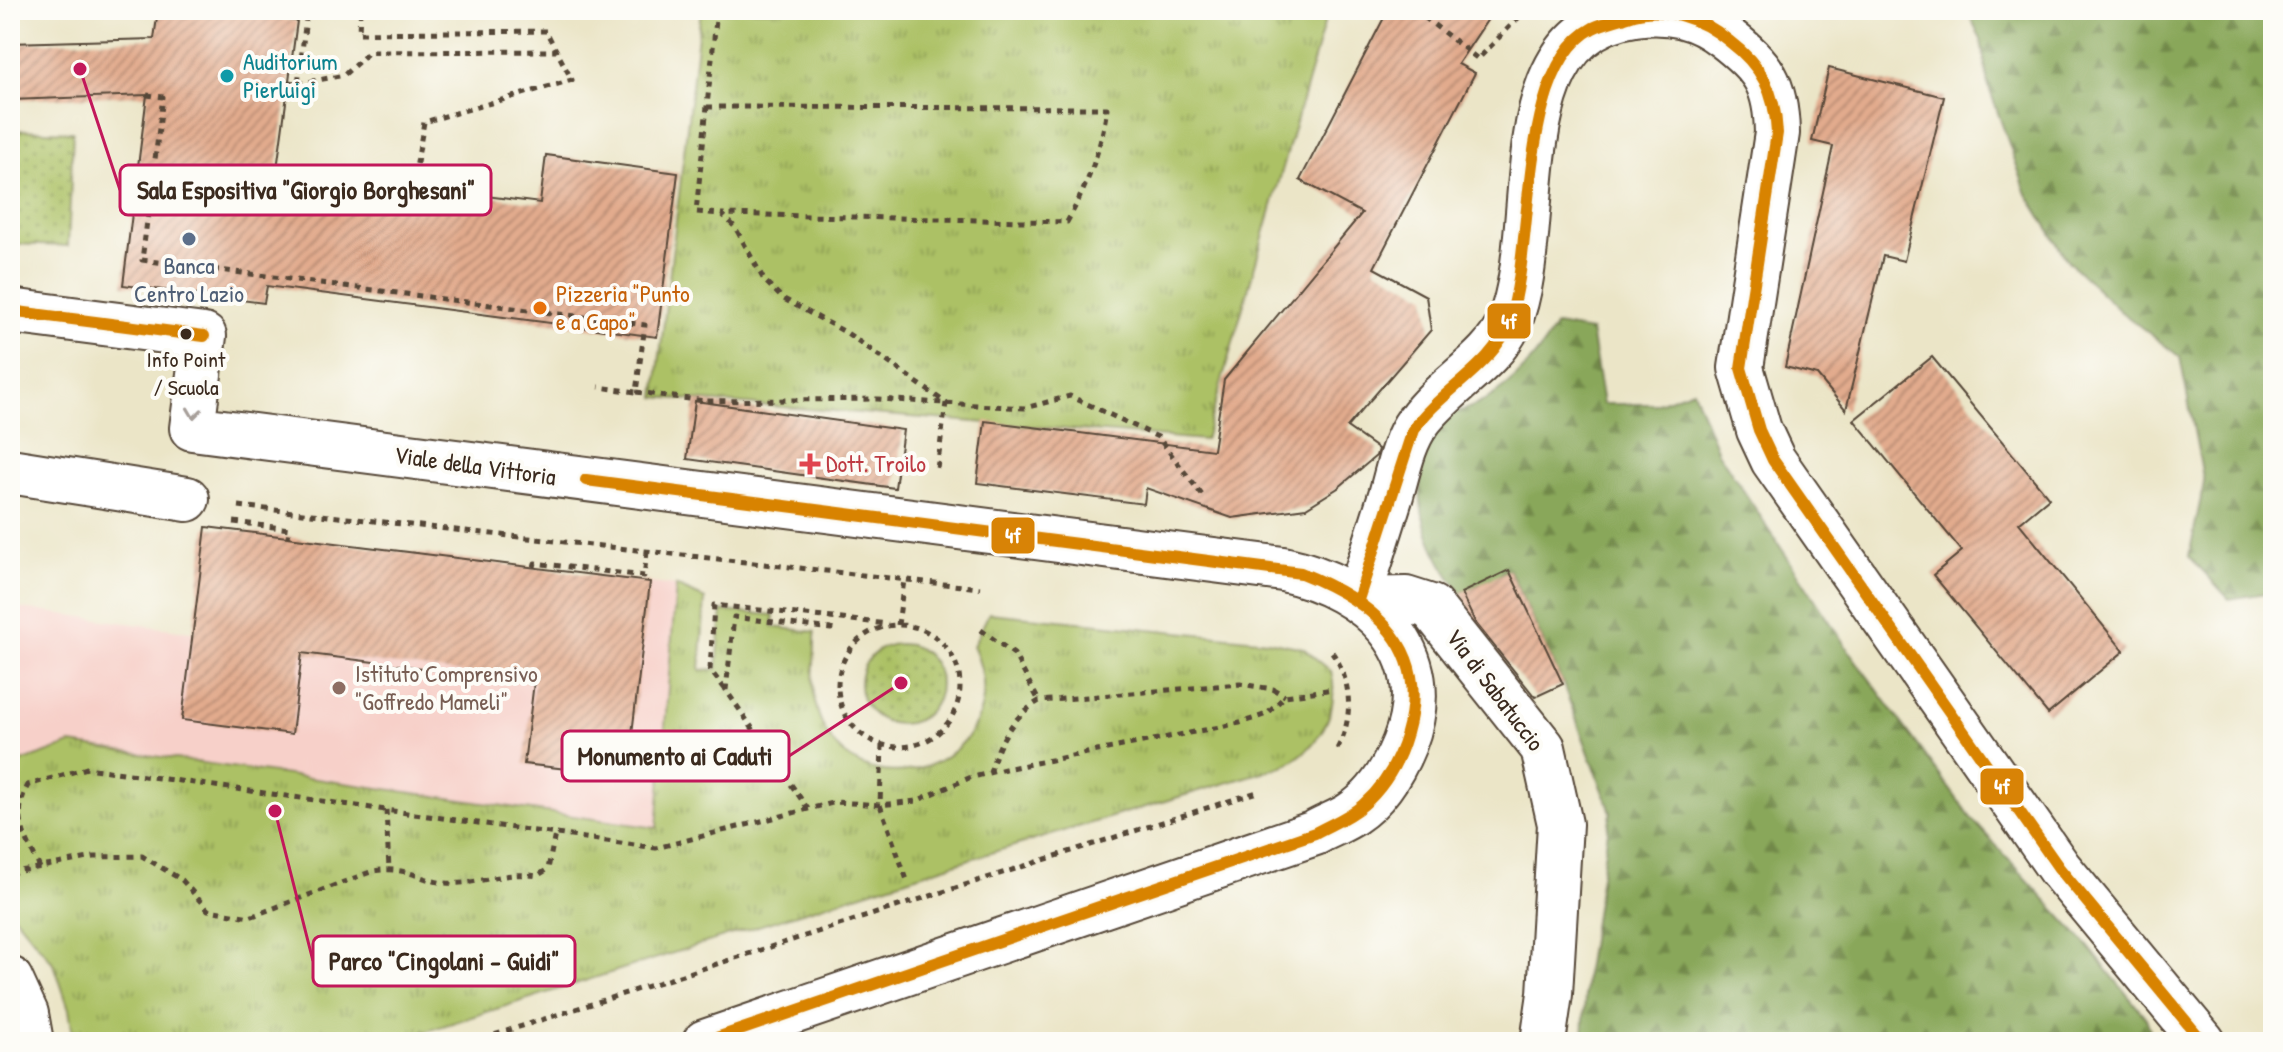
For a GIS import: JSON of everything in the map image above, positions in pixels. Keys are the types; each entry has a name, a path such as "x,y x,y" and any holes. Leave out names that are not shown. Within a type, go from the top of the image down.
{"street":[{"path":"705,1042 1315,833 1352,814 1385,780 1408,733 1414,690 1411,669 1393,632 1358,600 1402,458 1416,424 1463,373 1495,348 1507,328 1524,273 1527,217 1545,89 1561,55 1589,28 1621,16 1650,12 1700,19 1721,34 1750,56 1770,82 1776,103 1777,133 1741,368 1759,430 1773,460 2059,868 2203,1042"},
{"name":"Viale della Vittoria","path":"10,311 204,336 192,428 1301,573 1343,589 1358,600"},
{"path":"10,471 187,499"},
{"name":"Via di Sabatuccio","path":"1358,600 1406,599 1431,607 1543,748 1560,824 1550,994 1543,1042"},
{"path":"10,979 26,1014 31,1042"}],"path":[{"path":"298,84 307,10"},
{"path":"360,10 359,33 546,31 572,80 424,122 413,186"},
{"path":"707,107 1107,108 1101,149 1085,190 1067,222 696,212 717,10"},
{"path":"1415,10 1478,59 1526,10"},
{"path":"289,82 298,84 344,75 369,52 556,51"},
{"path":"147,95 163,97 142,260 645,325 636,392"},
{"path":"722,214 735,227 764,280 782,298 847,333 946,403"},
{"path":"599,387 705,401 878,399 1025,408 1070,396 1158,437 1205,499"},
{"path":"930,525 946,403"},
{"path":"187,499 995,590"},
{"path":"229,521 289,529 288,537"},
{"path":"534,567 535,563 644,576 647,552"},
{"path":"900,625 904,580"},
{"path":"808,809 710,670 714,605 832,619 900,625 922,628 948,648 960,678 959,700 950,720 925,742 904,747 882,745 858,731 843,710 838,683 845,658 862,637 886,626 900,625"},
{"path":"726,690 734,617 831,629 832,619"},
{"path":"981,630 1014,654 1039,701"},
{"path":"1329,648 1343,673 1348,699 1345,729 1335,752"},
{"path":"990,773 996,750 1010,728 1023,710 1039,701 1240,684 1273,689 1285,696"},
{"path":"40,868 21,831 18,811 21,798 28,785 87,768 656,848 850,801 880,805 916,801 990,773 1240,723 1267,714 1285,696 1334,689"},
{"path":"882,745 880,805 907,880"},
{"path":"472,1042 1262,790"},
{"path":"386,810 389,869"},
{"path":"10,873 94,857 142,856 182,880 208,910 250,917 373,871 389,869 417,873 444,883 475,882 515,872 537,876 548,869 555,834"}],"shaded area":[{"name":"Istituto Comprensivo \"Goffredo Mameli\"","path":"206,527 676,586 657,828 71,744 21,762 10,748 10,607 193,632"}],"green space":[{"path":"701,10 1328,10 1205,440 655,397"},
{"path":"1967,10 2273,10 2273,592 2229,599 2189,556 2204,483 2180,357 2120,311 2068,261 2027,194 1988,85 1981,39"},
{"path":"16,130 73,132 68,246 12,244"},
{"path":"1556,325 1591,331 1603,404 1655,404 1693,390 1718,452 1849,651 1971,818 2088,946 2146,1018 2154,1042 1583,1042 1586,971 1611,812 1563,684 1510,571 1461,593 1435,551 1422,512 1420,491 1425,447 1432,422 1478,404 1502,389 1532,360"},
{"path":"676,586 705,599 700,670 717,669 722,611 774,615 773,627 815,632 814,697 834,743 861,765 893,772 926,766 955,750 976,723 983,688 973,646 989,613 1268,641 1303,648 1331,671 1333,701 1324,728 1316,739 1296,759 1283,766 970,859 392,1042 74,1042 69,1009 54,964 10,911 10,766 71,744 657,828"},
{"path":"900,644 915,647 928,656 937,669 940,684 937,699 928,712 915,721 900,724 885,721 872,712 863,699 860,684 863,669 872,656 885,647"}],"building":[{"path":"158,10 210,10 297,21 277,169 540,203 546,155 678,173 657,337 267,286 264,303 123,285 147,95 10,100 10,43 154,39"},
{"path":"1388,10 1494,10 1458,64 1475,73 1374,268 1426,296 1431,330 1347,427 1378,449 1376,456 1338,488 1306,508 1232,518 1146,488 1144,504 977,483 985,421 1213,450 1224,380 1362,213 1300,180"},
{"path":"1829,68 1944,97 1904,261 1883,256 1846,410 1817,375 1785,367 1833,146 1812,141"},
{"path":"1932,357 2049,498 2019,523 2124,651 2048,714 1933,575 1962,551 1854,420"},
{"path":"695,401 903,430 895,488 687,459"},
{"name":"Istituto Comprensivo \"Goffredo Mameli\"","path":"206,527 650,582 627,776 524,764 534,682 302,653 292,734 182,720"},
{"path":"1509,570 1563,684 1535,697 1475,622 1461,593"}],"transit line":[{"name":"4f","path":"1358,600 1413,430 1491,352 1509,322 1517,290 1540,119 1551,81 1568,49 1593,28 1641,13 1682,15 1707,26 1740,50 1758,70 1770,92 1776,118 1777,133 1741,368 1759,430 1773,460 2059,868 2203,1042"},
{"name":"4f","path":"10,311 204,336"},
{"name":"4f","path":"586,480 1301,573 1327,584 1372,613 1390,631 1403,652 1411,676 1413,703 1407,733 1384,781 1357,810 1315,833 705,1042"}],"place":[{"name":"Sala Espositiva \"Giorgio Borghesani\"","path":"80,69"},
{"name":"Auditorium Pierluigi","path":"227,76"},
{"name":"Banca Centro Lazio","path":"189,239"},
{"name":"Pizzeria \"Punto e a Capo\"","path":"540,308"},
{"name":"Info Point / Scuola","path":"186,334"},
{"name":"Dott. Troilo","path":"810,464"},
{"name":"Monumento ai Caduti","path":"901,683"},
{"name":"Istituto Comprensivo \"Goffredo Mameli\"","path":"339,688"},
{"name":"Parco \"Cingolani - Guidi\"","path":"275,811"}]}
